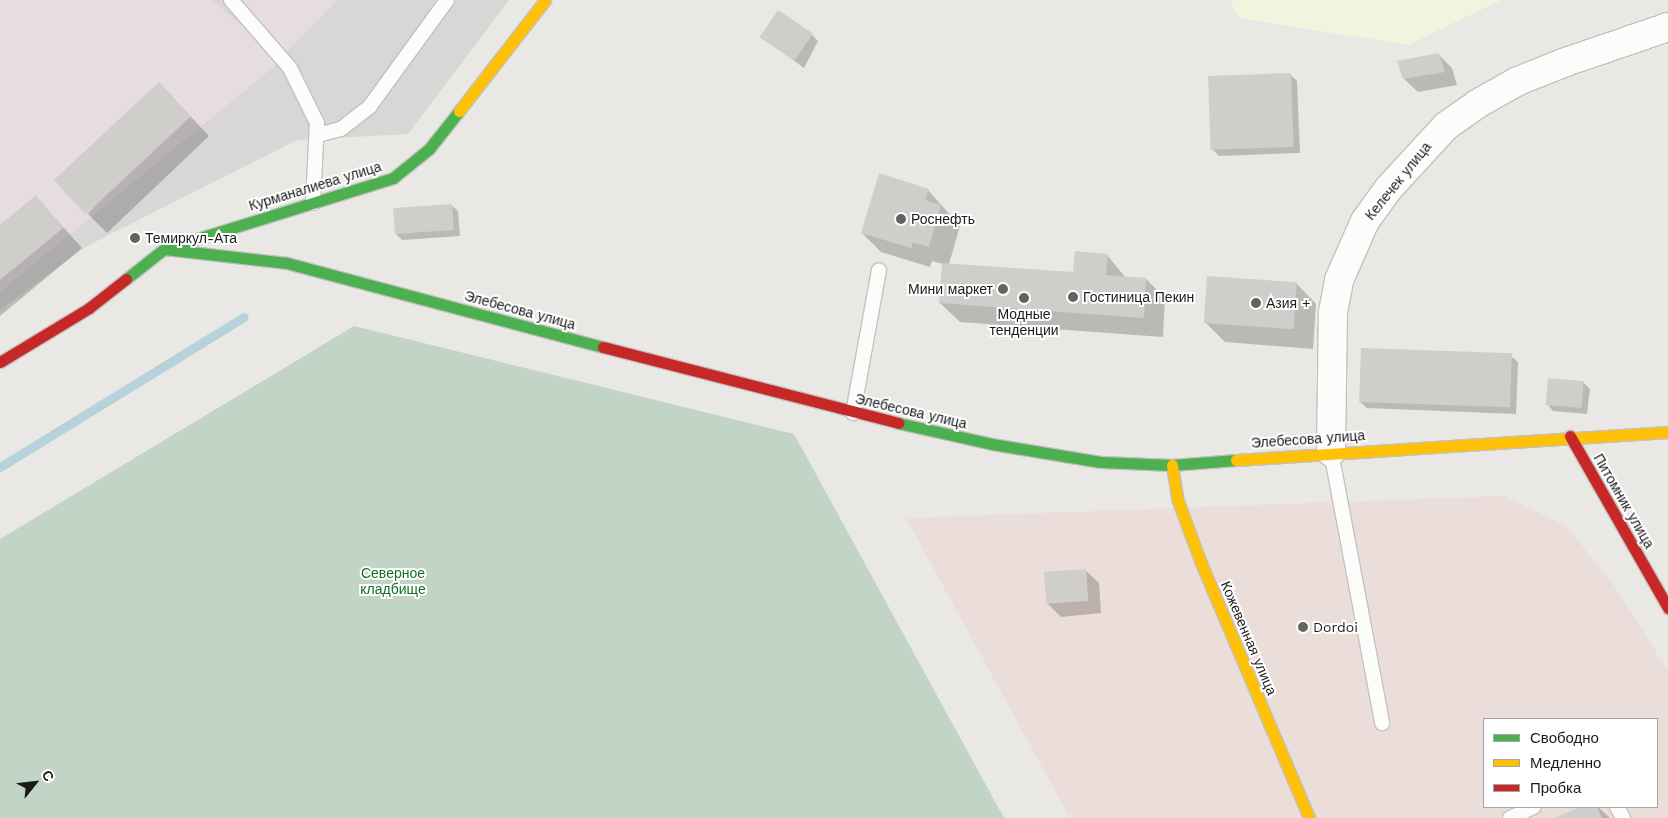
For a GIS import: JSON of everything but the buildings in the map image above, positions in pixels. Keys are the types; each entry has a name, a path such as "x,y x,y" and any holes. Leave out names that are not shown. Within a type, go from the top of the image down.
{"main road":[{"name":"Курманалиева улица","path":"164,249 393,178 429,150 545,0"},
{"name":"Элебесова улица","path":"164,249 287,264 853,413 1053,456 1172,465 1570,436 1668,432"},
{"path":"0,362 89,308 164,249"},
{"name":"Питомник улица","path":"1570,436 1668,608"},
{"name":"Кожевенная улица","path":"1172,465 1178,501 1201,563 1309,818"}],"street":[{"name":"Келечек улица","path":"1331,452 1333,312 1339,280 1365,221 1389,188 1446,126 1477,104 1518,81 1554,66 1668,27"}],"lane":[{"path":"231,0 290,68 304,92 317,123 318,135 313,203"},
{"path":"318,135 341,129 370,106 448,0"},
{"path":"853,413 879,270"},
{"path":"1331,452 1382,722"},
{"path":"1510,818 1532,808"}],"shaded area":[{"path":"0,0 509,0 408,134 297,140 87,246 0,310"},
{"path":"0,0 212,0 282,60 0,292"},
{"path":"224,0 337,0 285,53"},
{"path":"1230,0 1501,0 1408,45 1239,18"},
{"name":"Dordoi","path":"1504,496 1566,526 1613,584 1668,671 1668,818 1070,818 906,518"}],"green space":[{"name":"Северное кладбище","path":"354,326 794,434 1004,818 0,818 0,539"}],"waterway":[{"path":"0,467 244,317"}],"traffic: fast":[{"path":"164,249 393,178 429,149 459,111"},
{"path":"126,279 164,249 287,263 603,347"},
{"path":"898,423 992,444 1101,462 1172,465 1236,460"}],"traffic: slow":[{"path":"459,111 545,0"},
{"path":"1236,460 1668,432"},
{"path":"1172,465 1178,501 1201,563 1309,818"}],"traffic: jam":[{"path":"0,362 89,308 126,279"},
{"path":"603,347 898,423"},
{"path":"1570,436 1668,608"}],"place":[{"name":"Роснефть","path":"901,219"},
{"name":"Темиркул-Ата","path":"135,238"},
{"name":"Мини маркет","path":"1003,289"},
{"name":"Гостиница Пекин","path":"1073,297"},
{"name":"Модные тенденции","path":"1024,298"},
{"name":"Азия +","path":"1256,303"},
{"name":"Dordoi","path":"1303,627"}]}
